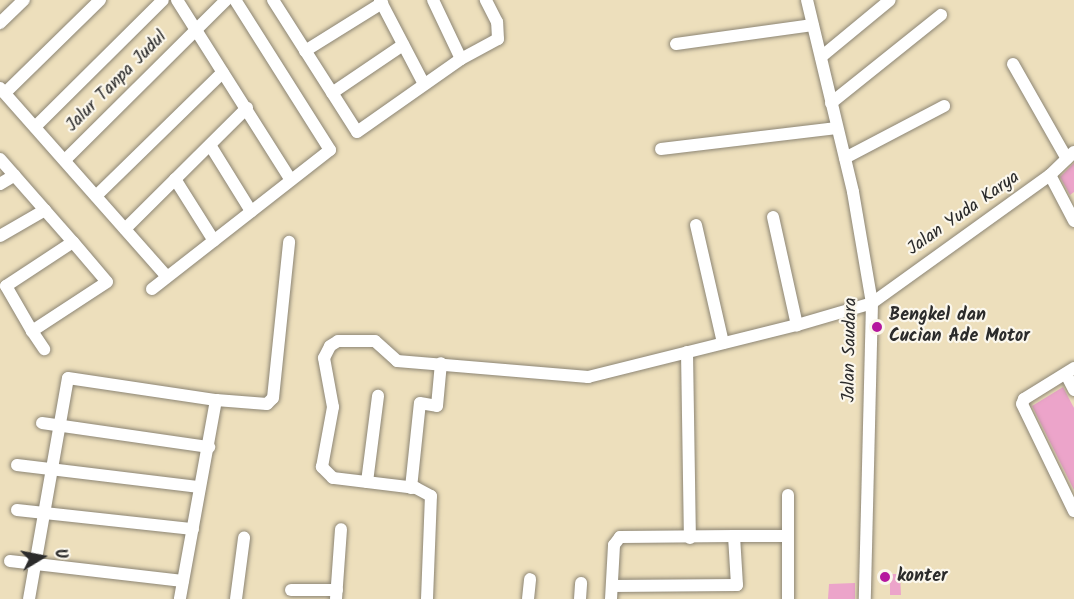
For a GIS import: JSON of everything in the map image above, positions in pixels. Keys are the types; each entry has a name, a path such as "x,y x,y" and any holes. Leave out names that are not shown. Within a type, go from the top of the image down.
{"street":[{"path":"0,23 24,0"},
{"name":"Jalur Tanpa Judul","path":"100,0 2,90 167,277"},
{"name":"Jalur Tanpa Judul","path":"35,127 164,0"},
{"path":"177,0 291,180"},
{"name":"Jalur Tanpa Judul","path":"64,160 226,0"},
{"path":"152,289 330,150 235,0"},
{"path":"273,0 357,132 461,59 498,39 497,22 486,0"},
{"path":"433,0 461,59"},
{"path":"820,57 890,0"},
{"name":"Jalan Saudara","path":"810,1 813,26 845,158 872,303 865,599"},
{"path":"305,51 381,2 424,84"},
{"path":"831,103 941,15"},
{"path":"676,44 813,26"},
{"path":"332,93 404,45"},
{"path":"1013,64 1071,155"},
{"path":"96,196 223,72"},
{"path":"845,158 944,106"},
{"path":"125,229 247,108"},
{"path":"661,149 837,128"},
{"path":"210,145 251,211"},
{"name":"Jalan Yuda Karya","path":"367,482 333,478 322,467 333,408 324,358 330,346 338,340 375,341 397,361 588,377 797,325 872,303 1050,176 1071,155"},
{"path":"0,159 107,282 32,331"},
{"path":"0,184 15,175"},
{"path":"1050,176 1074,222"},
{"path":"175,179 214,241"},
{"path":"0,236 45,210"},
{"path":"773,218 797,325"},
{"path":"696,225 723,343"},
{"path":"44,349 3,288 73,242"},
{"path":"29,599 68,378 216,400 267,404 272,400 289,242"},
{"path":"687,352 690,538"},
{"path":"411,488 420,403 437,405 441,363"},
{"path":"1074,390 1070,371 1024,399 1022,404 1074,511"},
{"path":"378,396 367,482 411,488 431,496 427,599"},
{"path":"180,599 216,400"},
{"path":"42,423 209,447"},
{"path":"17,465 200,487"},
{"path":"788,495 788,599"},
{"path":"17,510 193,529"},
{"path":"291,590 336,594 341,529"},
{"path":"734,536 737,585 655,586 612,593 614,545 620,537 690,538 734,536 788,536"},
{"path":"236,599 243,538"},
{"path":"10,561 183,581"},
{"path":"528,599 530,579"},
{"path":"580,599 581,583"},
{"path":"654,599 655,586"}],"building":[{"path":"1074,163 1074,192 1070,195 1060,177"},
{"path":"1063,387 1074,408 1074,490 1032,406"},
{"path":"890,574 900,574 901,595 890,595"},
{"path":"855,583 855,599 828,599 829,584"}],"place":[{"name":"Bengkel dan Cucian Ade Motor","path":"877,327"},
{"name":"konter","path":"885,577"}]}
